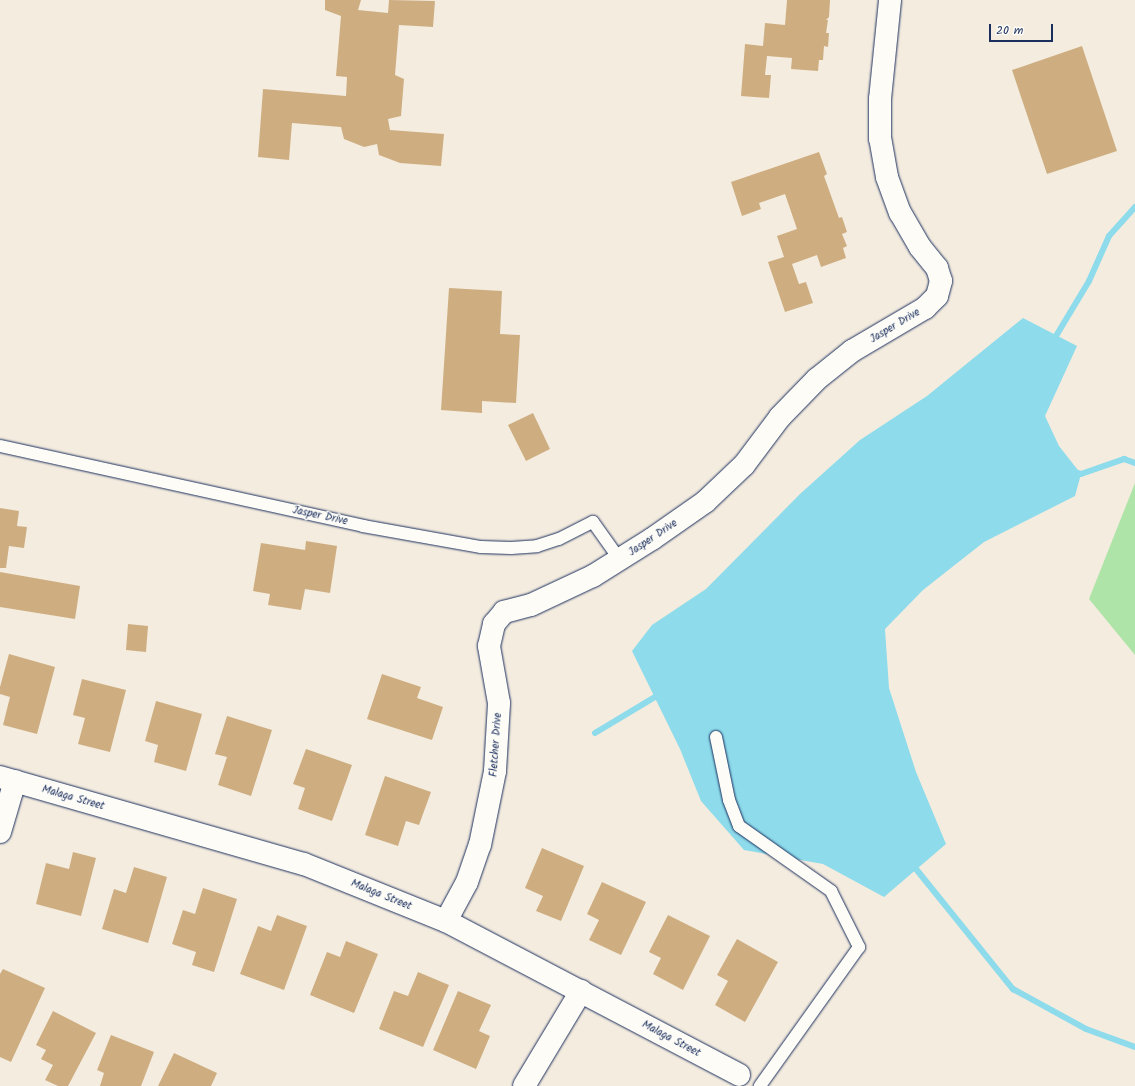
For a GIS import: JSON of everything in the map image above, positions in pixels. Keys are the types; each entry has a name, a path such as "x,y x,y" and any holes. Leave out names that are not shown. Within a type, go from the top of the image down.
{"street":[{"name":"Jasper Drive","path":"593,576 620,560 705,502 744,465 780,417 817,379 852,351 925,308 937,296 941,281 937,268 920,247 900,213 887,177 880,139 880,99 890,0"},
{"name":"Fletcher Drive","path":"446,921 468,882 480,845 495,771 499,703 490,646 494,624 504,612 556,595 593,576"},
{"name":"Malaga Street","path":"8,779 304,864 446,921 739,1075"},
{"path":"0,832 8,779"},
{"path":"524,1086 580,991"}],"lane":[{"name":"Jasper Drive","path":"0,446 362,526 481,547 511,548 537,546 559,539 593,522 620,560"},
{"path":"716,737 729,800 740,826 831,891 859,947 760,1086"}],"green space":[{"path":"1135,483 1135,655 1089,599"}],"water":[{"path":"1023,318 1077,346 1045,416 1059,446 1081,474 1075,496 984,542 923,590 885,629 889,688 916,772 946,844 884,897 823,864 744,850 701,801 680,749 632,651 652,625 706,589 800,494 860,440 927,396"}],"building":[{"path":"325,0 361,0 358,10 388,13 389,0 435,1 433,27 399,25 395,75 404,79 401,116 388,119 390,130 444,134 441,166 400,163 379,155 377,144 364,147 344,139 341,127 292,123 289,160 258,157 263,89 346,96 347,77 336,76 341,16 325,10"},
{"path":"787,0 830,0 829,17 826,20 828,20 826,33 829,33 828,47 824,46 823,60 819,60 818,71 791,69 792,58 767,56 765,75 771,75 769,98 741,96 745,44 763,46 765,23 785,25"},
{"path":"1082,46 1117,151 1047,174 1012,70"},
{"path":"819,152 827,174 824,176 839,218 842,217 847,232 842,234 847,246 843,248 846,258 821,267 817,255 792,264 799,284 806,282 813,303 785,312 768,262 784,257 777,236 797,229 785,194 759,203 761,209 742,216 731,182"},
{"path":"449,288 502,291 500,334 520,335 516,403 482,401 482,413 441,410"},
{"path":"533,413 550,449 526,461 508,425"},
{"path":"0,508 19,511 17,526 27,527 24,548 9,546 6,568 0,568"},
{"path":"306,541 337,546 330,593 305,589 301,610 268,605 270,594 253,591 261,543 305,550"},
{"path":"0,572 80,586 75,619 0,607"},
{"path":"128,624 148,626 146,652 126,650"},
{"path":"9,654 55,667 37,734 3,725 10,697 0,694 0,687"},
{"path":"382,674 421,687 417,698 443,707 432,740 367,719"},
{"path":"82,679 126,690 110,752 78,744 85,718 73,715"},
{"path":"156,701 202,714 186,771 154,762 158,745 145,741"},
{"path":"227,716 272,730 251,796 218,785 227,757 215,754"},
{"path":"306,749 352,765 332,821 298,809 305,788 293,784"},
{"path":"385,776 431,792 419,825 406,821 398,846 365,835"},
{"path":"542,848 584,866 561,921 536,911 543,896 525,888"},
{"path":"73,852 96,858 81,916 36,904 46,863 69,869"},
{"path":"134,867 167,877 148,943 102,929 114,889 126,893"},
{"path":"602,882 646,902 621,955 589,940 599,920 587,914"},
{"path":"203,888 237,899 214,972 192,965 196,952 172,944 183,910 195,914"},
{"path":"277,915 307,926 284,990 240,974 258,926 271,931"},
{"path":"668,915 710,936 683,990 653,974 661,958 649,952"},
{"path":"737,939 778,962 745,1022 715,1005 728,981 717,975"},
{"path":"346,941 378,954 354,1013 310,995 327,952 340,957"},
{"path":"3,969 45,988 11,1062 0,1057 0,974"},
{"path":"418,972 449,985 423,1047 379,1029 394,991 408,996"},
{"path":"458,991 491,1005 479,1031 490,1036 476,1069 433,1050"},
{"path":"53,1011 96,1033 68,1086 58,1086 45,1080 53,1065 41,1059 46,1050 36,1045"},
{"path":"111,1035 154,1052 141,1086 100,1086 104,1073 97,1070"},
{"path":"174,1053 217,1073 211,1086 158,1086"}],"waterway":[{"path":"1053,341 1089,281 1109,236 1135,207"},
{"path":"1074,472 1081,474 1124,459 1135,463"},
{"path":"595,733 660,694"},
{"path":"912,864 1013,989 1086,1029 1135,1047"}]}
